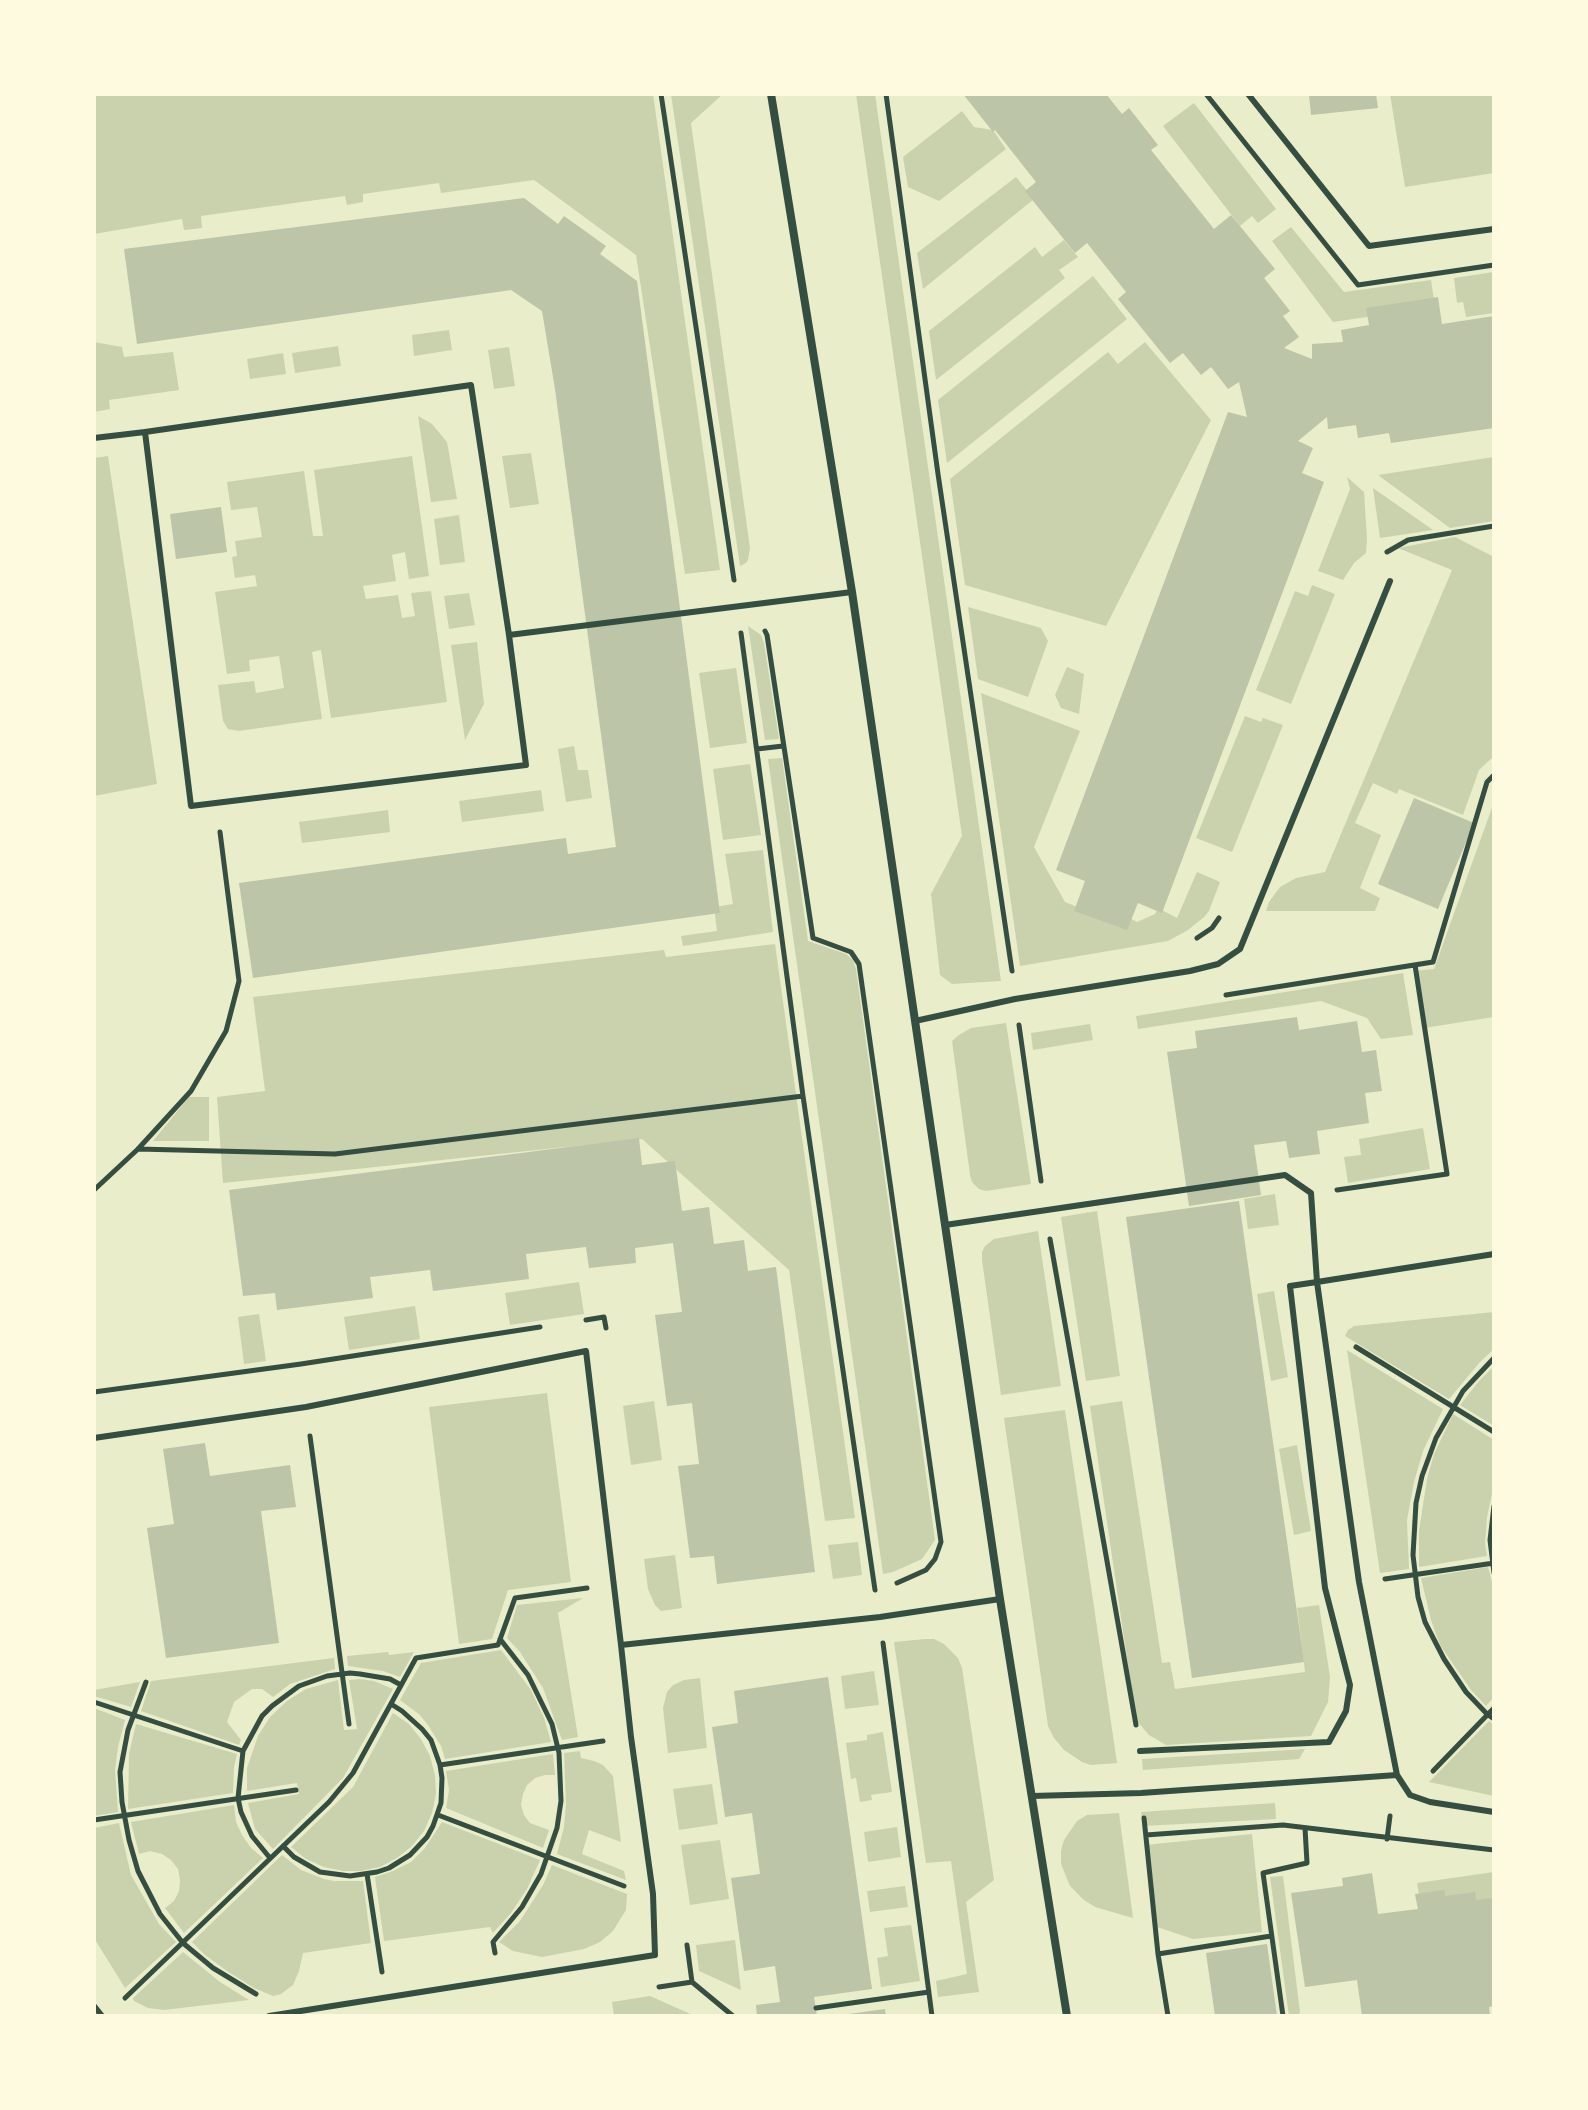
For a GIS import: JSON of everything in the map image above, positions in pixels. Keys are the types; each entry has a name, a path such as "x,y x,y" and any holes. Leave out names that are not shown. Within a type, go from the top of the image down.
{"street":[{"path":"771,94 852,592 1000,1599 1067,2016"}],"lane":[{"path":"1248,94 1369,246 1494,229"},
{"path":"94,438 471,385 526,765 191,806 145,432"},
{"path":"915,1021 1015,999 1190,971 1218,964 1240,949 1390,581"},
{"path":"509,635 852,592"},
{"path":"945,1225 1285,1175 1311,1193 1324,1342 1359,1582 1397,1775 1410,1795 1430,1802 1494,1812"},
{"path":"1140,1751 1329,1742 1346,1711 1350,1685 1325,1588 1290,1286 1494,1254"},
{"path":"94,1438 306,1407 586,1351 631,1737 653,1894 655,1955 269,2016"},
{"path":"621,1645 880,1617 1000,1599"},
{"path":"1032,1796 1141,1793 1397,1775"},
{"path":"94,2006 102,2016"}],"path":[{"path":"661,94 738,606 803,1096 880,1617 932,2016"},
{"path":"886,94 1044,1209 1140,1751"},
{"path":"1382,556 1408,540 1494,526"},
{"path":"740,621 753,623 767,635 813,938 851,952 859,964 941,1542 935,1559 926,1570 893,1585"},
{"path":"757,749 783,746"},
{"path":"1217,996 1433,962 1487,782 1494,775"},
{"path":"94,1190 138,1149 191,1091 226,1031 239,981 216,803"},
{"path":"1191,942 1212,928 1224,910"},
{"path":"1311,1193 1447,1174 1415,965"},
{"path":"138,1149 335,1154 803,1096"},
{"path":"574,1322 604,1317 607,1333"},
{"path":"94,1392 544,1327"},
{"path":"1324,1342 1349,1343 1494,1432"},
{"path":"1494,1358 1463,1391 1436,1438 1422,1476 1413,1528 1418,1597 1425,1622 1466,1692 1494,1719"},
{"path":"301,1364 349,1724"},
{"path":"1494,1506 1490,1540 1494,1573"},
{"path":"1359,1582 1493,1563"},
{"path":"123,2000 329,1802 353,1773 416,1658 498,1645 515,1598 613,1584"},
{"path":"860,1591 884,1587"},
{"path":"498,1981 493,1942 522,1907 535,1885 557,1828 561,1801 558,1747 552,1724 528,1675 500,1639"},
{"path":"270,1858 252,1836 238,1798 243,1751 262,1716 282,1698 327,1676 360,1674 381,1677 401,1685"},
{"path":"146,1682 124,1744 120,1772 122,1802 138,1871 160,1914 183,1943 213,1968 260,1997"},
{"path":"94,1702 243,1751"},
{"path":"283,1846 294,1857 320,1872 367,1874 389,1868 410,1855 427,1837 438,1815 442,1790 440,1765 431,1740 391,1704"},
{"path":"440,1765 631,1737"},
{"path":"94,1820 296,1790"},
{"path":"1141,1793 1158,1954 1168,2016"},
{"path":"438,1815 653,1894"},
{"path":"1146,1835 1283,1825 1494,1850"},
{"path":"1283,2016 1263,1873 1307,1863 1305,1828"},
{"path":"367,1874 386,1997"},
{"path":"1158,1954 1271,1936"},
{"path":"686,1938 692,1982 733,2016"},
{"path":"647,1988 692,1982"},
{"path":"816,2008 929,1992"}],"green space":[{"path":"94,94 653,94 720,570 685,574 636,255 534,180 441,193 439,183 363,194 363,202 347,205 345,196 201,216 202,228 184,230 182,219 94,234"},
{"path":"671,94 723,94 691,123 750,548 748,560 740,566"},
{"path":"856,94 875,94 1001,981 952,984 940,975 931,894 962,836"},
{"path":"1390,94 1494,94 1494,173 1405,187"},
{"path":"1194,103 1276,209 1258,223 1252,216 1240,226 1163,126"},
{"path":"962,111 974,127 993,130 1006,149 939,201 908,187 903,157"},
{"path":"1016,177 1034,199 923,289 917,253"},
{"path":"1291,227 1344,292 1431,280 1435,307 1333,322 1272,241"},
{"path":"1064,240 1078,257 1059,270 1065,278 936,380 929,331 1035,247 1042,257"},
{"path":"1494,272 1494,313 1466,317 1463,302 1457,303 1454,278"},
{"path":"1093,276 1127,319 947,463 938,400"},
{"path":"449,330 452,350 414,356 412,335"},
{"path":"94,342 122,347 124,357 173,352 179,390 109,400 110,409 94,412"},
{"path":"1145,342 1211,420 1106,626 965,585 950,479 1108,352 1118,364"},
{"path":"338,346 341,366 295,373 292,353"},
{"path":"509,347 515,386 494,389 488,350"},
{"path":"283,353 286,374 250,379 247,359"},
{"path":"418,416 432,424 447,442 457,499 431,502"},
{"path":"531,453 539,504 510,508 502,456"},
{"path":"108,456 157,784 94,796 94,458"},
{"path":"412,456 429,576 409,579 405,552 392,555 396,581 363,586 366,599 398,595 402,618 415,616 411,593 431,591 447,702 331,718 321,650 312,652 322,719 239,731 228,729 223,721 218,685 254,681 256,693 284,688 279,656 249,660 250,671 227,674 215,592 257,586 255,575 235,578 232,557 237,556 235,541 262,537 257,507 231,510 227,482 304,471 313,536 323,536 314,470"},
{"path":"1494,457 1494,521 1450,528 1378,475"},
{"path":"1347,477 1364,492 1367,539 1366,553 1354,563 1343,580 1318,571 1350,489"},
{"path":"1373,488 1433,530 1380,538"},
{"path":"459,515 465,562 440,565 434,519"},
{"path":"1455,537 1494,557 1494,756 1479,770 1463,815 1399,789 1397,794 1373,783 1355,823 1381,835 1360,888 1380,898 1375,911 1266,911 1280,887 1296,878 1325,872 1452,570 1398,548"},
{"path":"1312,585 1335,594 1291,704 1256,690 1295,591 1308,596"},
{"path":"469,593 475,625 449,629 444,596"},
{"path":"968,607 1041,628 1048,641 1028,697 978,679"},
{"path":"748,626 761,635 764,643 779,739 765,740"},
{"path":"477,642 484,704 465,740 451,645"},
{"path":"1067,667 1084,674 1079,714 1061,708 1055,695"},
{"path":"736,668 747,743 710,748 699,673"},
{"path":"981,693 1080,731 1034,847 1065,902 1126,926 1130,918 1137,922 1155,914 1158,908 1177,918 1197,872 1220,882 1204,917 1168,941 1020,966"},
{"path":"1245,716 1283,725 1232,852 1196,838"},
{"path":"574,746 578,770 588,770 592,798 566,802 558,749"},
{"path":"782,758 808,941 846,954 853,960 856,969 935,1540 922,1559 883,1574 768,759"},
{"path":"750,764 761,835 723,840 713,769"},
{"path":"541,790 544,811 462,822 459,801"},
{"path":"1494,802 1494,1017 1424,1028 1414,971 1434,969"},
{"path":"388,810 390,832 302,843 299,822"},
{"path":"763,850 773,932 683,946 681,936 717,931 714,907 733,904 725,854"},
{"path":"775,944 855,1518 825,1521 789,1270 642,1139 223,1183 217,1097 265,1091 253,997 664,950 666,957"},
{"path":"1403,973 1413,1035 1381,1039 1367,1018 1321,1001 1138,1029 1136,1016"},
{"path":"1006,1023 1031,1184 986,1191 972,1182 970,1175 952,1041 971,1028"},
{"path":"1090,1024 1093,1040 1033,1050 1031,1033"},
{"path":"189,1097 209,1097 209,1141 153,1141"},
{"path":"1423,1128 1430,1169 1348,1183 1344,1157 1361,1155 1359,1139"},
{"path":"1275,1194 1279,1225 1248,1229 1244,1199"},
{"path":"1097,1211 1120,1376 1086,1381 1061,1217"},
{"path":"1038,1231 1061,1386 1001,1395 982,1252 994,1239"},
{"path":"579,1282 584,1314 510,1325 505,1293"},
{"path":"1274,1291 1288,1377 1271,1381 1257,1294"},
{"path":"415,1306 420,1339 349,1350 344,1317"},
{"path":"1494,1312 1494,1349 1449,1399 1345,1336 1354,1326"},
{"path":"259,1314 266,1361 244,1364 238,1317"},
{"path":"1347,1350 1443,1409 1423,1451 1414,1482 1407,1520 1409,1569 1380,1573"},
{"path":"1494,1366 1494,1426 1460,1405"},
{"path":"547,1393 571,1582 508,1590 492,1639 459,1644 429,1407"},
{"path":"654,1401 662,1460 631,1465 623,1406"},
{"path":"1122,1401 1162,1663 1170,1662 1175,1689 1305,1672 1297,1608 1319,1605 1330,1677 1328,1702 1311,1736 1166,1745 1149,1735 1136,1720 1090,1406"},
{"path":"1065,1410 1117,1763 1091,1765 1082,1762 1064,1750 1048,1726 1004,1418"},
{"path":"1453,1414 1494,1440 1494,1485 1485,1543 1487,1556 1419,1567 1419,1531 1427,1479 1434,1454"},
{"path":"1297,1445 1311,1531 1294,1535 1279,1449"},
{"path":"858,1542 862,1575 833,1579 828,1545"},
{"path":"675,1555 682,1608 661,1611 648,1589 644,1559"},
{"path":"1488,1567 1494,1589 1494,1697 1486,1706 1440,1645 1421,1578"},
{"path":"583,1598 558,1613 578,1737 562,1740 543,1688 507,1638 517,1605"},
{"path":"925,1639 944,1644 958,1658 962,1668 994,1880 966,1902 979,1992 938,1997 936,1981 967,1974 951,1861 926,1863 894,1642"},
{"path":"501,1650 531,1690 551,1742 445,1759 428,1725 400,1700 421,1663"},
{"path":"388,1652 389,1655 414,1652 400,1677 348,1666 347,1656"},
{"path":"334,1658 335,1669 290,1684 273,1697 262,1689 252,1689 234,1702 227,1722 241,1740 239,1745 141,1711 151,1681"},
{"path":"874,1671 879,1705 845,1709 841,1676"},
{"path":"700,1678 707,1748 668,1753 663,1708 667,1692 684,1680"},
{"path":"359,1679 393,1689 343,1778 273,1849 255,1829 248,1803 299,1794 297,1783 247,1791 247,1768 258,1736 270,1717 287,1701 306,1689 338,1680 344,1730 357,1729 349,1680"},
{"path":"140,1682 131,1707 94,1696 94,1690"},
{"path":"94,1708 125,1720 115,1770 118,1812 94,1816"},
{"path":"393,1713 409,1724 421,1739 435,1775 436,1794 424,1831 412,1846 380,1867 343,1871 306,1859 291,1847 353,1787"},
{"path":"1489,1721 1494,1725 1494,1796 1429,1782"},
{"path":"136,1724 237,1754 233,1793 128,1809 129,1754"},
{"path":"883,1732 892,1792 871,1795 872,1800 860,1802 856,1778 851,1779 846,1743 867,1740 867,1735"},
{"path":"1305,1749 1299,1759 1143,1770 1142,1759"},
{"path":"580,1751 581,1758 603,1765 613,1776 621,1842 589,1830 582,1854 624,1871 626,1880 557,1854 566,1804 564,1753"},
{"path":"553,1754 555,1775 535,1778 527,1785 521,1805 530,1823 549,1830 543,1848 446,1808 449,1790 446,1771"},
{"path":"712,1784 718,1824 679,1830 673,1789"},
{"path":"1275,1803 1276,1819 1143,1826 1141,1812"},
{"path":"234,1805 236,1822 242,1835 263,1858 184,1933 165,1908 174,1901 179,1891 178,1869 162,1854 150,1851 139,1854 131,1822"},
{"path":"1119,1813 1133,1918 1095,1907 1084,1900 1070,1886 1061,1864 1064,1840 1077,1821 1087,1815"},
{"path":"442,1822 540,1860 527,1889 493,1933 490,1927 384,1941 375,1877 411,1862 425,1848"},
{"path":"119,1823 131,1875 159,1924 176,1942 125,1988 94,1938 94,1828"},
{"path":"897,1827 901,1857 868,1862 864,1832"},
{"path":"1252,1834 1262,1932 1193,1939 1154,1926 1145,1845"},
{"path":"720,1840 729,1899 690,1905 681,1845"},
{"path":"282,1855 301,1870 324,1879 363,1881 371,1943 303,1953 293,1985 273,1996 227,1971 192,1942"},
{"path":"552,1865 627,1894 626,1910 613,1931 600,1942 584,1949 542,1957 513,1951 499,1942 520,1921"},
{"path":"1494,1872 1494,1902 1422,1913 1417,1883"},
{"path":"1283,1876 1300,2012 1298,2016 1289,2016 1270,1877"},
{"path":"905,1886 908,1907 870,1912 867,1891"},
{"path":"911,1925 920,1981 881,1987 877,1958 888,1956 884,1928"},
{"path":"735,1940 741,1990 699,1971 696,1945"},
{"path":"183,1952 220,1982 249,2000 164,2010 148,2008 134,2001 133,1998"},
{"path":"650,1996 695,2016 614,2016 612,2002"}],"building":[{"path":"963,94 1106,94 1122,114 1129,108 1158,145 1151,150 1214,229 1231,215 1275,269 1264,278 1290,311 1283,316 1299,337 1284,348 1312,359 1312,344 1343,342 1341,330 1369,325 1366,308 1438,297 1442,324 1494,316 1494,428 1391,443 1389,433 1358,438 1356,425 1328,429 1327,417 1298,441 1313,448 1302,473 1324,482 1162,913 1138,903 1127,930 1074,911 1085,881 1056,870 1228,412 1247,417 1239,382 1228,389 1211,367 1201,375 1183,353 1170,363 1118,299 1126,292 1087,243 1075,253 1025,191 1036,182"},
{"path":"1309,94 1376,94 1378,108 1311,115"},
{"path":"524,198 558,224 564,216 606,246 600,254 637,281 720,913 253,978 239,883 566,838 568,854 616,847 542,311 511,290 137,344 124,249"},
{"path":"221,507 227,552 176,559 170,514"},
{"path":"1414,798 1474,823 1438,909 1378,884"},
{"path":"1297,1017 1299,1030 1357,1021 1362,1052 1376,1050 1382,1091 1365,1093 1369,1123 1317,1131 1320,1154 1289,1158 1286,1141 1254,1145 1261,1195 1189,1206 1167,1052 1197,1048 1195,1031"},
{"path":"639,1138 642,1165 675,1161 682,1211 709,1207 714,1244 744,1240 748,1271 776,1267 815,1572 717,1584 714,1556 690,1558 678,1466 699,1464 692,1403 667,1406 655,1315 682,1312 673,1243 635,1248 636,1263 589,1268 586,1247 526,1254 529,1279 433,1291 430,1270 370,1277 373,1298 277,1310 275,1293 243,1296 229,1190"},
{"path":"1239,1201 1304,1662 1192,1678 1126,1217"},
{"path":"205,1443 210,1476 290,1465 296,1507 261,1511 279,1643 166,1658 147,1528 174,1524 163,1449"},
{"path":"828,1677 872,1989 814,1997 817,2016 757,2016 756,2005 780,2002 775,1966 744,1971 731,1878 760,1874 752,1813 725,1817 712,1727 738,1723 734,1691"},
{"path":"1372,1873 1378,1914 1418,1909 1415,1894 1444,1890 1445,1896 1475,1892 1476,1900 1494,1898 1494,2006 1489,2007 1490,2016 1362,2016 1357,1980 1305,1987 1291,1893 1343,1886 1342,1878"},
{"path":"1267,1944 1277,2016 1215,2016 1206,1953"},
{"path":"885,2009 886,2016 849,2016 849,2014"}]}
